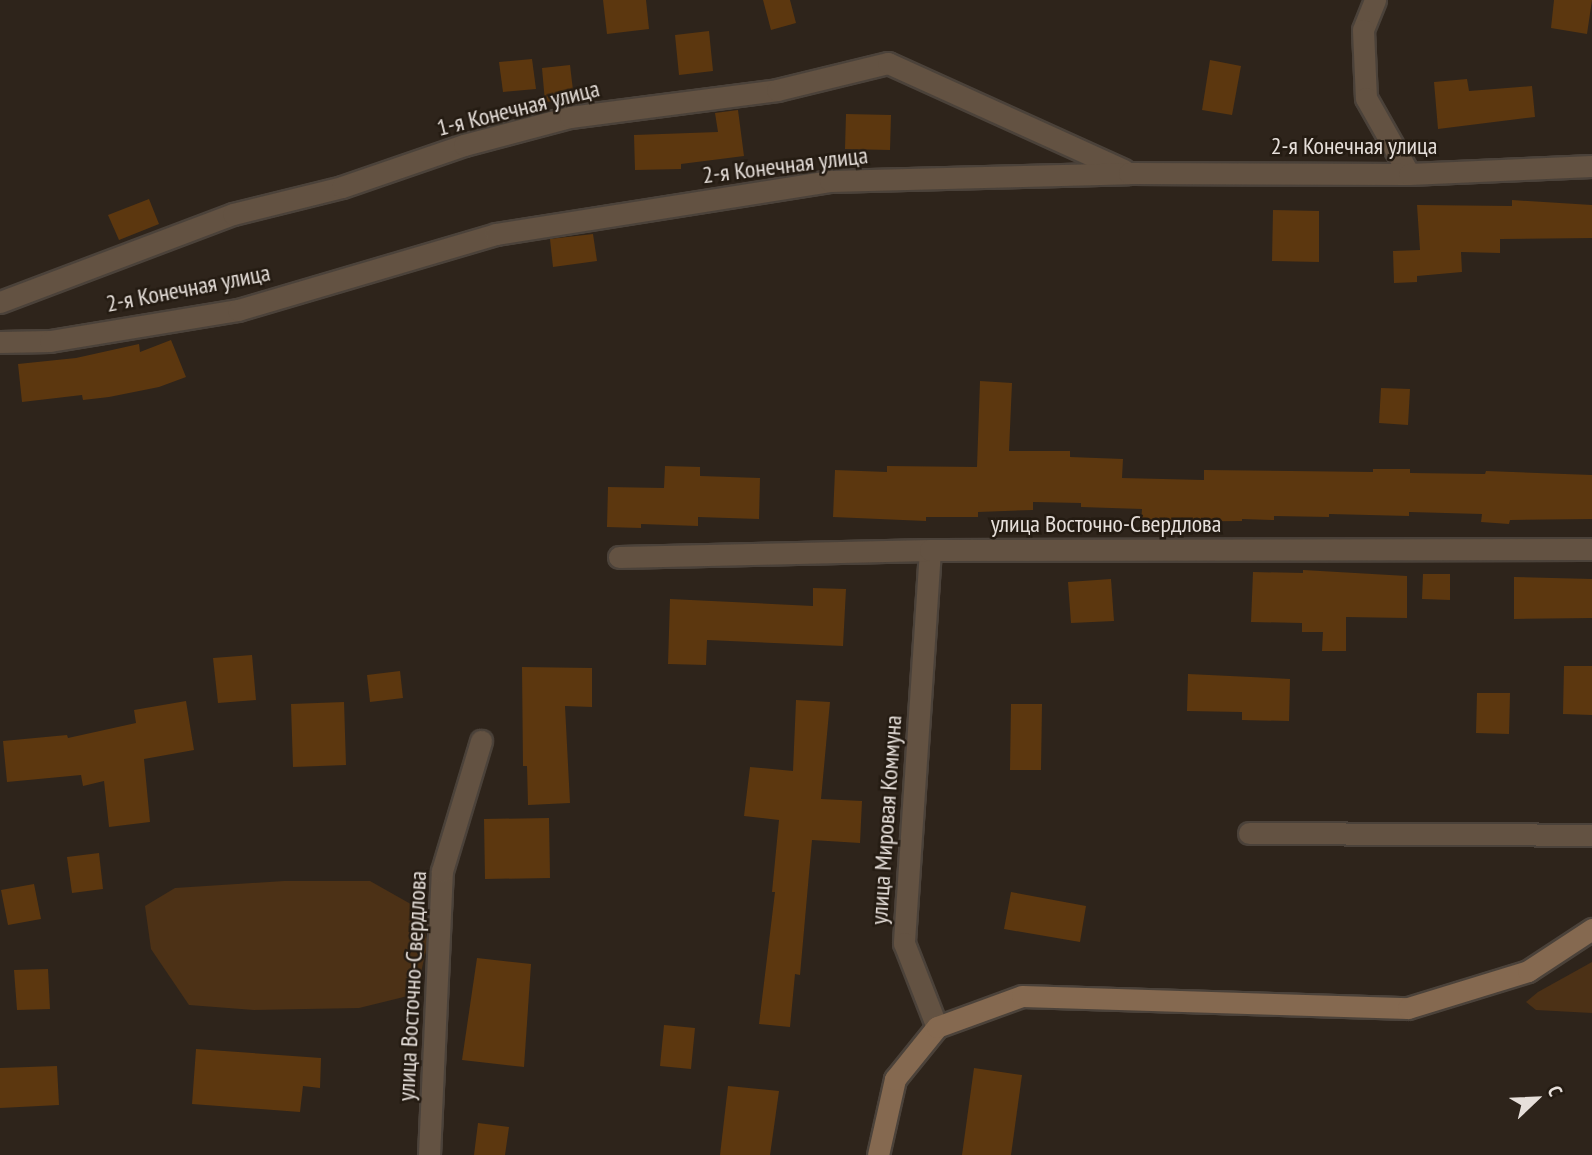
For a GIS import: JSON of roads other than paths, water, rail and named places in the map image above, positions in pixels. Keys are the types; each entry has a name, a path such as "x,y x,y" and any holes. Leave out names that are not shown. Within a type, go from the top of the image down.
{"main road":[{"path":"878,1155 895,1079 937,1027 1022,996 1408,1008 1528,971 1592,929"}],"street":[{"path":"1375,0 1363,30 1366,98 1409,174"},
{"name":"1-я Конечная улица","path":"0,302 233,214 342,187 464,145 570,117 777,90 888,63 1129,173"},
{"name":"2-я Конечная улица","path":"0,342 50,341 238,310 496,234 830,181 1129,173 1409,174 1592,166"},
{"name":"улица Восточно-Свердлова","path":"619,557 930,550 1592,549"},
{"name":"улица Мировая Коммуна","path":"930,550 904,943 937,1027"},
{"name":"улица Восточно-Свердлова","path":"429,1155 442,870 481,741"},
{"path":"1249,834 1592,835"}]}
